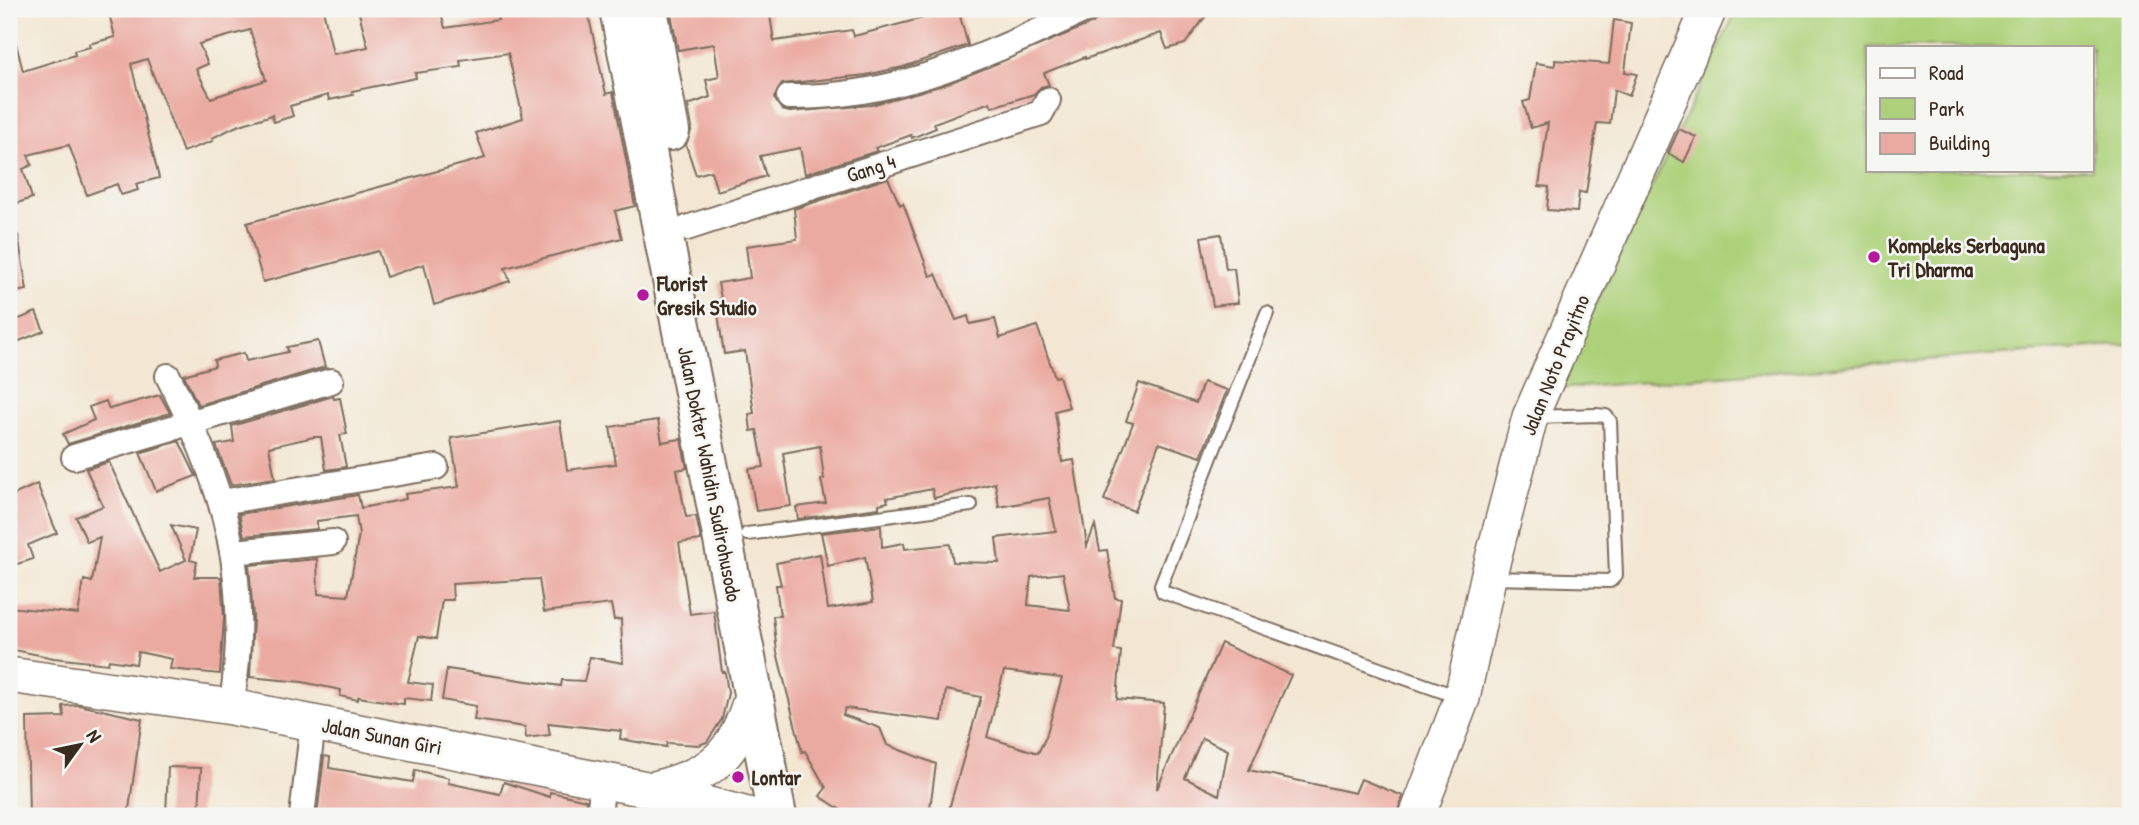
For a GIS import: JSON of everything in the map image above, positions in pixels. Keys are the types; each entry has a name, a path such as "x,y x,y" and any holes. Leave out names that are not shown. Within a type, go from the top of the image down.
{"highway":[{"name":"Jalan Dokter Wahidin Sudirohusodo","path":"619,9 777,816"},
{"name":"Jalan Dokter Wahidin Sudirohusodo","path":"648,9 687,228 803,816"}],"main road":[{"name":"Jalan Noto Prayitno","path":"1417,816 1462,698 1488,578 1530,418 1709,9"},
{"name":"Jalan Sunan Giri","path":"9,675 231,707 651,790 751,816"},
{"path":"651,790 704,771 727,753 742,731 752,697"}],"street":[{"path":"789,96 859,94 939,73 1087,9"},
{"name":"Gang 4","path":"687,228 1041,113 1048,100"},
{"path":"168,376 191,421 221,502 234,552 238,668 231,707"},
{"path":"74,457 331,381"},
{"path":"221,502 436,467"},
{"path":"234,552 333,542"},
{"path":"302,816 313,723"},
{"path":"599,816 603,780"}],"lane":[{"path":"1267,313 1161,584 1163,592 1462,698"},
{"path":"1488,578 1609,581 1616,575 1610,421 1606,416 1596,415 1530,418"},
{"path":"747,534 971,505"}],"green space":[{"name":"Kompleks Serbaguna Tri Dharma","path":"1737,9 2130,9 2130,344 1555,389"}],"building":[{"path":"145,9 323,9 333,54 368,47 358,9 440,9 445,28 498,20 496,9 587,9 606,94 613,92 635,206 615,211 622,238 505,268 510,281 434,305 424,264 386,277 378,251 263,282 247,223 485,158 476,133 523,118 508,53 460,60 461,67 415,73 416,78 352,91 353,95 329,100 328,95 290,106 293,116 274,122 272,115 237,126 212,138 213,141 183,152 147,59 131,64 159,178 136,184 138,190 121,195 117,184 87,195 69,145 28,155 32,165 23,169 32,198 9,206 9,41 15,40 23,71 75,55 74,51 90,47 89,44 115,37 110,17","holes":["250,30 266,80 211,98 196,69 208,64 199,44"]},
{"path":"670,9 769,9 774,41 852,30 854,36 958,9 968,45 903,67 866,75 782,84 774,98 782,110 790,112 871,105 947,84 1093,23 1102,9 1211,9 1185,44 1167,49 1161,33 1085,57 1044,73 1049,85 1041,87 1034,94 992,107 990,102 934,123 936,128 912,138 911,135 875,148 877,151 805,174 800,148 760,156 766,176 717,191 711,171 696,175 686,145 692,128 688,105 710,97 706,80 719,77 714,44 678,50"},
{"path":"1614,20 1631,23 1625,72 1637,74 1629,96 1614,90 1610,124 1597,123 1586,193 1579,192 1577,212 1547,210 1549,187 1539,186 1548,123 1531,128 1523,102 1530,100 1536,63 1555,66 1555,60 1609,64"},
{"path":"1679,129 1696,137 1684,162 1668,153"},
{"path":"888,178 900,205 903,203 930,276 936,274 956,320 968,316 970,324 995,319 1000,338 1037,326 1069,407 1055,411 1062,462 1074,460 1087,546 1095,525 1100,551 1107,550 1115,598 1121,599 1114,650 1121,651 1117,699 1164,703 1157,789 1221,643 1291,675 1249,770 1355,793 1361,779 1403,796 1396,816 947,816 981,697 946,690 942,721 845,708 843,715 880,728 887,745 936,764 929,816 850,816 820,796 826,788 805,751 802,752 777,652 773,616 780,616 776,585 781,585 776,563 820,554 828,609 873,602 865,557 828,566 821,533 881,526 882,547 904,543 905,549 950,544 953,562 999,563 996,538 1056,531 1049,498 999,507 995,483 934,498 932,489 887,498 888,502 879,504 879,508 798,519 796,507 826,503 821,480 824,479 820,446 783,453 791,506 756,511 749,469 764,467 757,430 751,431 749,414 754,413 745,351 724,354 718,314 724,313 718,283 750,278 746,246 797,239 794,209","holes":["1063,573 1070,610 1028,605 1031,577","1004,671 1062,678 1046,737 1038,753 987,737","1202,738 1228,750 1219,795 1185,778"]},
{"path":"1221,234 1226,269 1234,268 1238,303 1213,306 1201,237"},
{"path":"18,235 27,290 9,293 9,236"},
{"path":"36,312 44,331 17,342 9,323"},
{"path":"318,341 325,367 198,405 184,375 215,366 214,360 244,353 246,361 288,352 287,347"},
{"path":"1203,382 1227,390 1201,457 1159,443 1134,511 1104,500 1133,423 1126,421 1139,383 1196,403"},
{"path":"160,395 170,413 68,444 63,434 94,420 89,407 106,401 109,409"},
{"path":"333,396 334,399 340,398 347,434 340,435 346,467 326,470 321,437 314,437 269,447 275,478 231,485 216,445 234,442 232,426"},
{"path":"658,420 662,442 681,439 687,468 677,470 686,517 696,516 701,540 679,543 690,614 714,611 722,672 725,672 728,693 722,719 707,742 699,745 667,743 666,747 620,739 621,731 548,723 550,735 526,738 525,727 474,720 476,706 442,700 447,669 561,686 562,680 584,681 590,657 623,663 621,619 614,620 611,604 544,612 539,579 452,584 453,600 442,600 436,639 419,636 408,682 433,685 431,701 404,698 404,704 358,697 358,700 340,696 341,690 302,682 250,677 253,618 249,565 317,559 318,594 348,596 359,534 356,516 317,521 317,529 244,536 239,514 358,495 361,508 406,499 405,494 459,487 451,438 560,421 567,470 616,464 610,427"},
{"path":"179,441 196,476 156,491 140,453"},
{"path":"109,462 160,572 186,560 171,525 196,530 190,560 197,562 194,577 221,577 224,618 220,674 170,669 172,659 138,652 136,664 109,660 108,664 54,658 9,649 9,629 12,630 9,607 78,614 84,580 92,582 100,537 87,542 76,517 103,506 86,469"},
{"path":"37,484 57,533 28,545 33,559 14,565 9,550 9,497"},
{"path":"79,705 142,719 128,816 29,816 27,718 64,717 63,706"},
{"path":"324,756 330,757 329,768 413,782 415,770 449,778 448,783 500,794 504,782 550,797 550,792 586,800 584,816 317,816"},
{"path":"168,767 201,768 199,816 166,816"}],"place":[{"name":"Kompleks Serbaguna Tri Dharma","path":"1874,257"},
{"name":"Florist Gresik Studio","path":"643,295"},
{"name":"Lontar","path":"738,777"}]}
